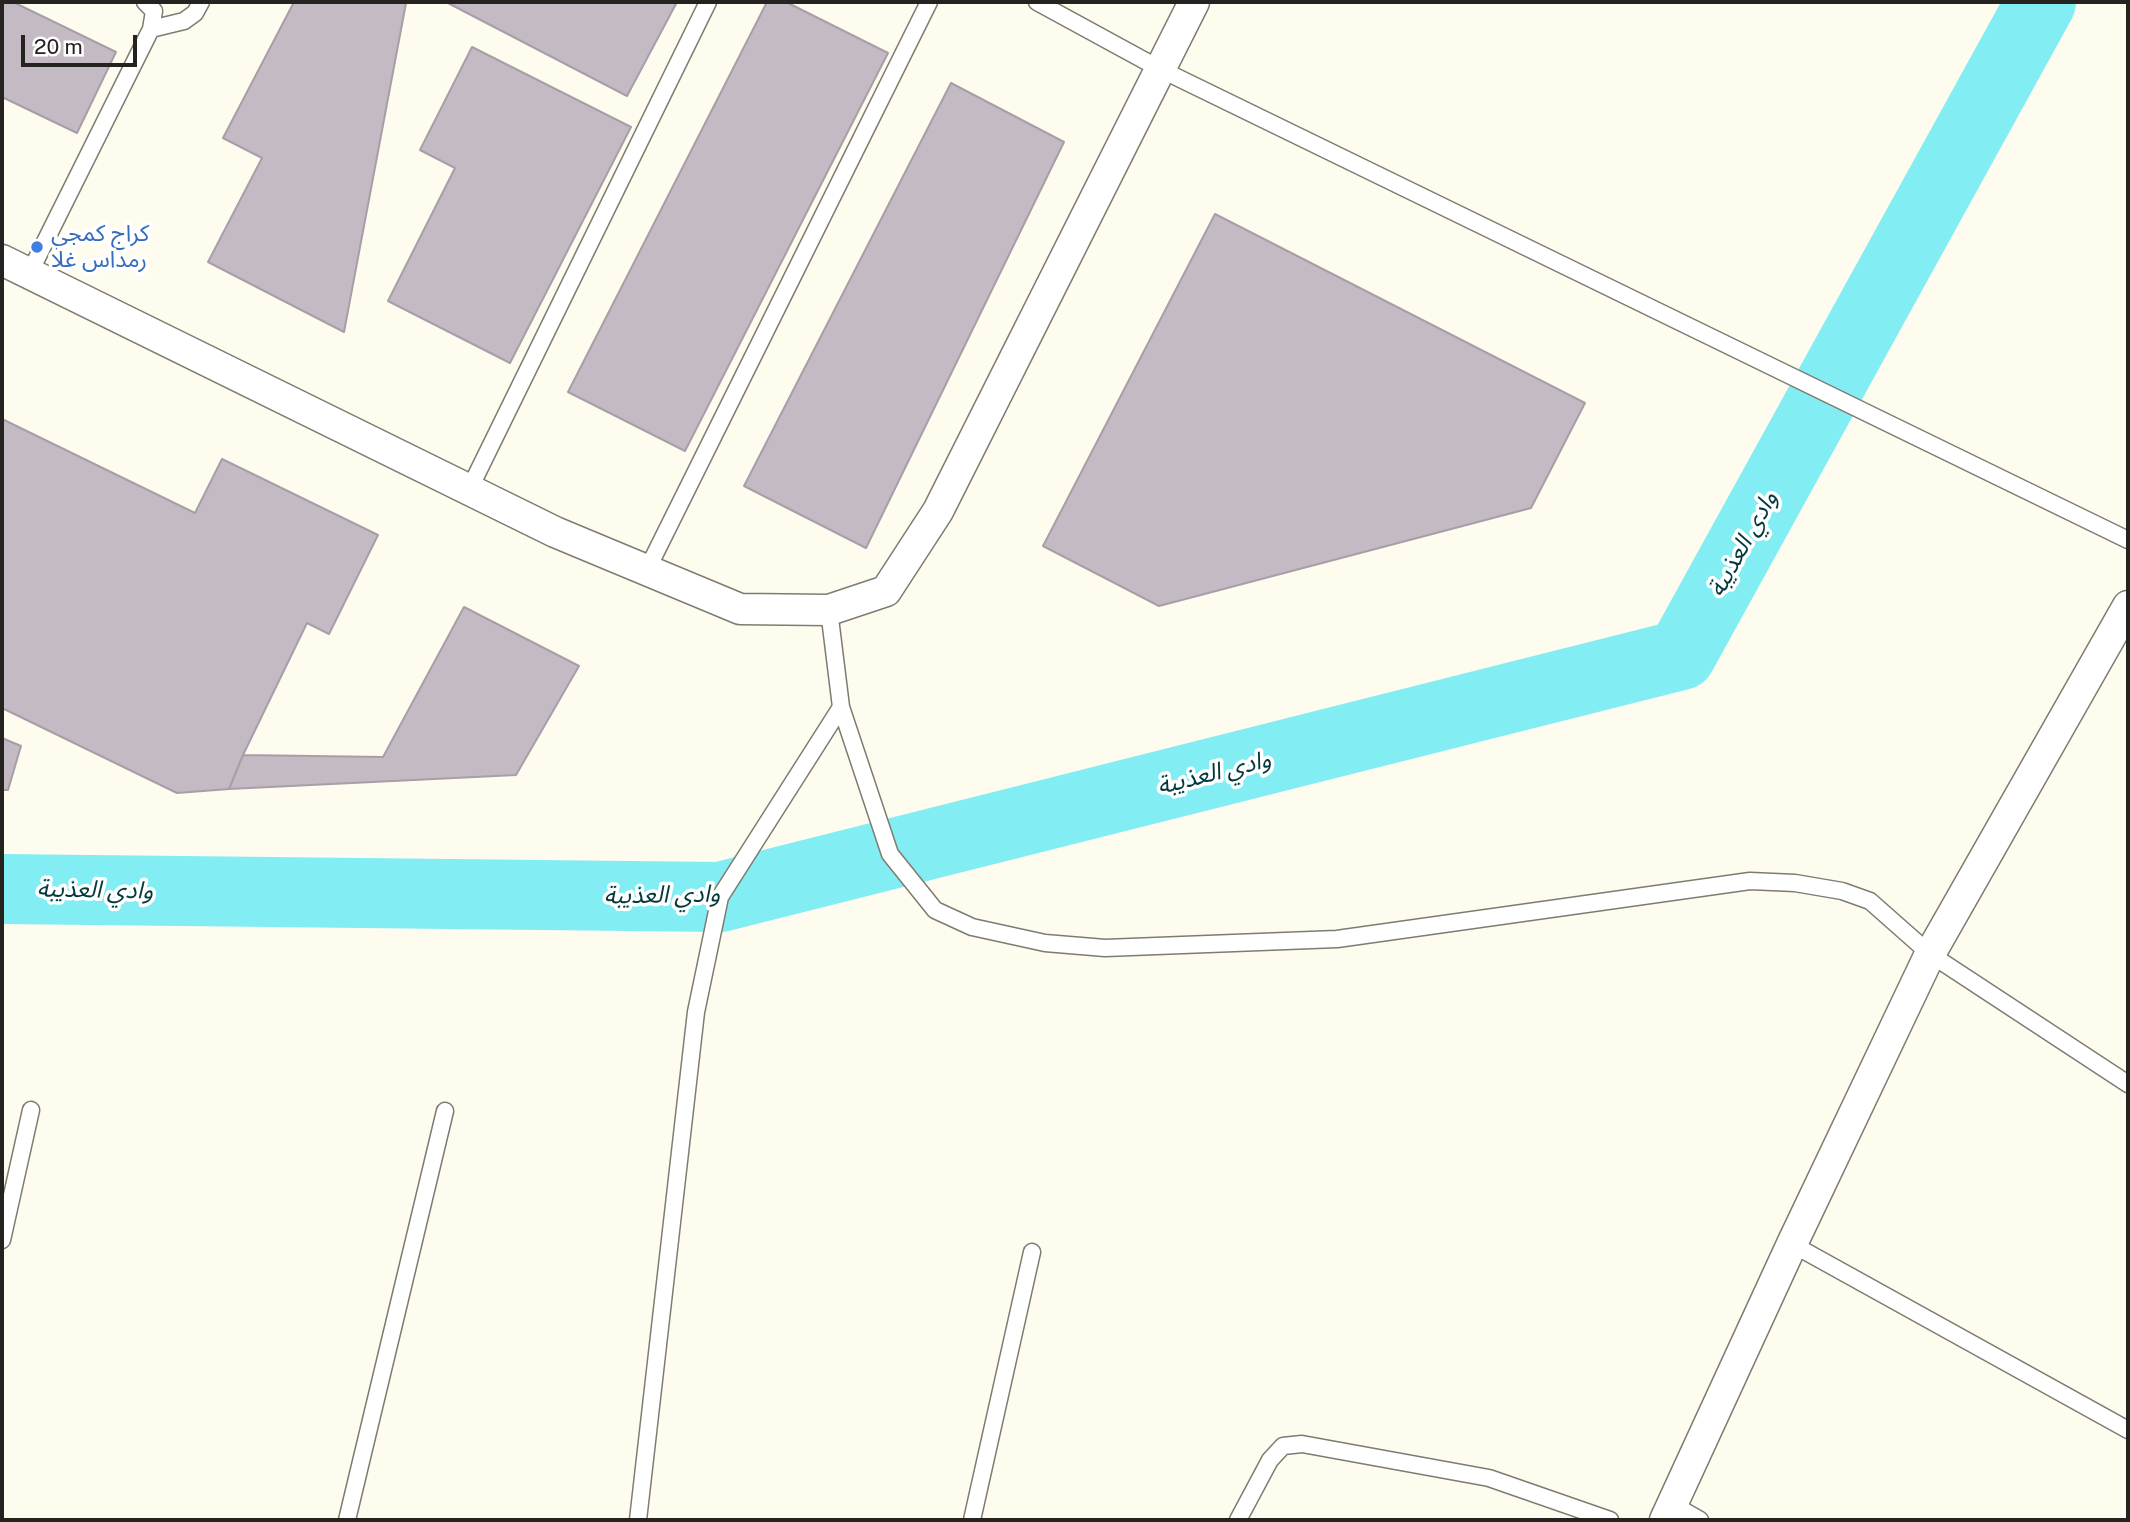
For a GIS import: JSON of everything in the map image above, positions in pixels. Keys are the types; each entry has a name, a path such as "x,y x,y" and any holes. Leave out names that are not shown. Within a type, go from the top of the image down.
{"street":[{"path":"2,260 555,532 740,608 829,610 886,590 938,511 1194,2"},
{"path":"1669,1512 1792,1244 1930,954 2128,606"}],"lane":[{"path":"29,274 151,29 154,11 145,2"},
{"path":"151,29 184,21 195,13 201,2"},
{"path":"469,490 708,2"},
{"path":"648,570 929,2"},
{"path":"1037,2 1160,69 2128,540"},
{"path":"829,610 841,707 890,855 935,910 972,927 1045,943 1105,948 1337,939 1750,881 1795,883 1842,891 1870,901 1930,954 2128,1084"},
{"path":"638,1520 696,1012 720,897 841,707"},
{"path":"2,1240 32,1110"},
{"path":"347,1520 445,1111"},
{"path":"1792,1244 2128,1430"},
{"path":"972,1520 1032,1252"},
{"path":"1238,1520 1270,1460 1283,1446 1302,1444 1489,1478 1610,1520"},
{"path":"1669,1512 1700,1520"}],"building":[{"path":"2,2 13,2 116,52 77,133 2,97"},
{"path":"294,2 406,3 344,332 208,262 262,158 223,138"},
{"path":"446,2 677,2 627,96"},
{"path":"767,2 786,2 888,53 685,451 568,392"},
{"path":"472,47 631,127 510,363 388,301 455,168 420,150"},
{"path":"951,83 1064,142 866,548 744,486"},
{"path":"1215,214 1585,403 1531,508 1159,606 1043,546"},
{"path":"2,419 195,513 222,459 378,535 329,634 307,623 229,789 177,793 2,708"},
{"path":"464,607 579,666 516,775 229,789 243,755 383,757"},
{"path":"2,738 21,746 8,790 2,790"}],"waterway":[{"name":"وادي العذيبة","path":"2,889 720,897 1681,655 2041,2"}],"place":[{"name":"كراج كمجي رمداس غلا","path":"37,247"}]}
